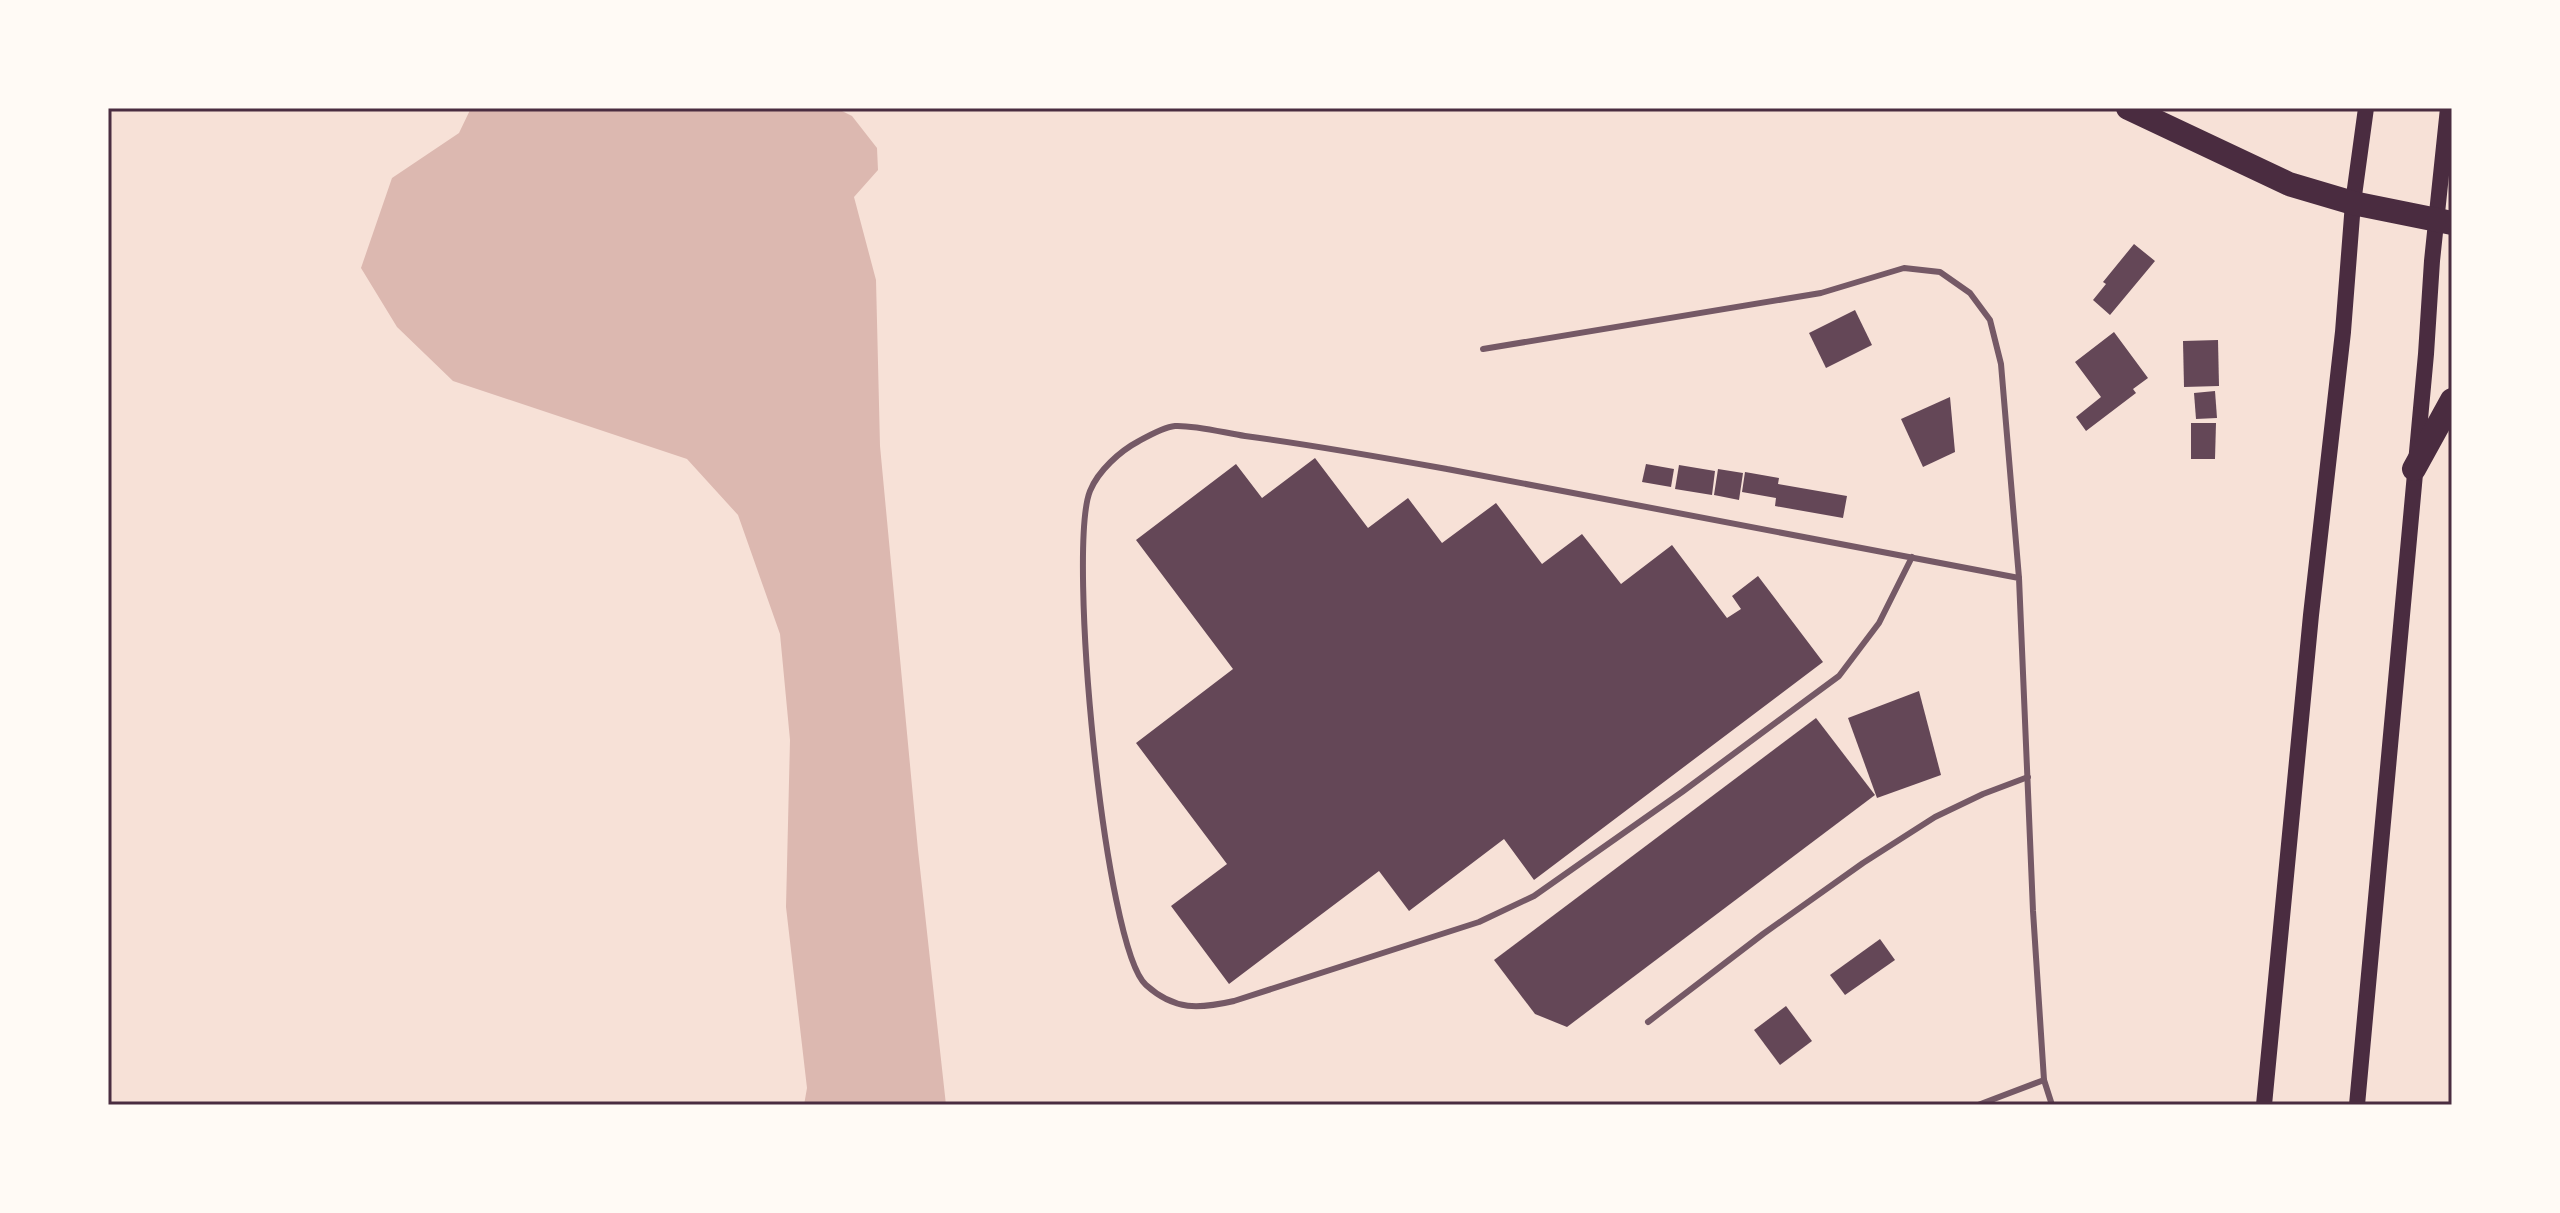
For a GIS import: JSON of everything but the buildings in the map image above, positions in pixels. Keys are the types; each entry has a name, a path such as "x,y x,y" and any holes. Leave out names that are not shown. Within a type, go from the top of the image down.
{"highway":[{"path":"2128,108 2289,184 2353,203 2444,222"},
{"path":"2414,469 2452,400"}],"main road":[{"path":"2264,1105 2311,615 2343,332 2353,203 2366,108"},
{"path":"2357,1105 2414,469 2444,222 2448,108"}],"lane":[{"path":"1483,349 1821,293 1904,268 1940,272 1970,293 1990,320 2001,364 2019,578 2033,911 2044,1080 2052,1105"},
{"path":"1912,557 1879,623 1839,676 1720,765 1534,896 1479,922 1234,1001 1203,1008 1174,1004 1144,983 1129,956 1101,818 1087,677 1083,555 1089,492 1109,463 1137,441 1173,426 1328,447 1912,557 2019,578"},
{"path":"1648,1022 1863,863 1935,817 2028,777"},
{"path":"1978,1105 2044,1080"}],"shaded area":[{"path":"471,108 836,108 852,116 877,148 878,170 854,197 876,280 880,446 918,850 946,1105 804,1105 807,1088 786,907 790,740 780,634 738,515 687,459 453,381 397,327 361,268 392,178 459,133"}]}
